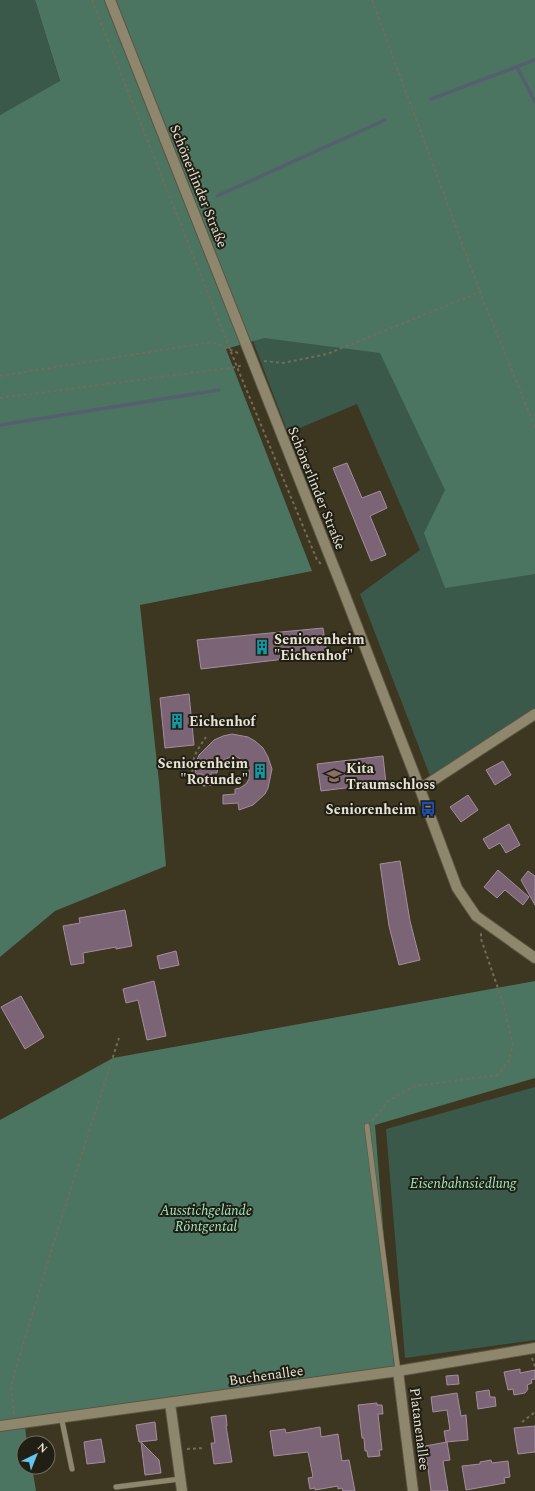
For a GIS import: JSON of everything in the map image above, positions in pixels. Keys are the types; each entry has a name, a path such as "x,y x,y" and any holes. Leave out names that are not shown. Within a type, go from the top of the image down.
{"street":[{"name":"Schönerlinder Straße","path":"110,0 205,237 252,361 343,590 457,888 476,916 535,958"},
{"path":"420,789 535,714"},
{"name":"Buchenallee","path":"0,1426 61,1415 170,1403 398,1371 535,1348"},
{"name":"Platanenallee","path":"398,1371 413,1491"},
{"path":"170,1403 182,1491"}],"lane":[{"path":"367,1126 398,1371"},
{"path":"61,1415 72,1469"},
{"path":"116,1487 180,1479"}],"path":[{"path":"92,0 237,367 317,560 321,565"},
{"path":"372,0 480,292 535,427"},
{"path":"0,376 212,342 252,361 283,363 327,354 480,292"},
{"path":"0,398 237,367 252,361"},
{"path":"193,784 192,765 197,750 206,737"},
{"path":"367,1126 388,1101 416,1086 498,1075 509,1060 512,1044 503,1003 481,939 481,930"},
{"path":"15,1423 11,1385 57,1232 119,1038"},
{"path":"522,1422 535,1412"},
{"path":"176,1449 205,1448"}],"green space":[{"path":"0,0 35,0 60,82 0,115"},
{"path":"35,0 535,0 535,574 445,588 424,533 445,490 380,353 264,338 226,349 312,571 140,605 159,782 166,866 55,911 0,957 0,115 60,81"},
{"path":"535,0 535,715 432,781 360,594 420,550 357,404 288,433 189,173"},
{"name":"Ausstichgelände Röntgental","path":"535,981 535,1078 375,1125 394,1366 24,1419 26,1435 16,1435 16,1475 33,1475 36,1491 0,1491 0,1120 113,1058"},
{"name":"Eisenbahnsiedlung","path":"535,1087 535,1340 405,1358 386,1129"}],"building":[{"path":"347,463 362,498 380,491 387,508 370,516 386,555 371,561 333,468"},
{"name":"Seniorenheim \"Eichenhof\"","path":"323,628 327,654 201,669 197,640"},
{"name":"Eichenhof","path":"189,694 194,745 165,748 160,698"},
{"name":"Seniorenheim \"Rotunde\"","path":"232,734 248,737 263,748 272,769 268,788 265,794 253,805 239,810 238,803 223,804 223,795 235,794 235,789 246,784 249,779 249,769 244,761 235,756 222,761 218,766 217,773 211,773 212,785 203,786 202,774 195,774 196,763 199,755 214,740"},
{"path":"383,756 386,783 321,791 317,764"},
{"path":"503,761 511,775 495,785 486,770"},
{"path":"468,795 478,810 461,822 450,807"},
{"path":"509,824 520,845 506,853 500,843 489,849 483,839"},
{"path":"400,861 410,921 420,960 399,965 389,926 380,864"},
{"path":"498,870 529,897 523,905 505,890 497,898 484,887"},
{"path":"528,871 535,876 535,905 521,880"},
{"path":"125,910 132,946 116,949 116,947 83,953 84,963 71,965 63,926 80,923 79,918"},
{"path":"176,951 179,965 160,969 157,956"},
{"path":"154,981 166,1036 147,1040 138,1000 126,1003 123,989"},
{"path":"21,996 44,1037 25,1049 1,1007"},
{"path":"520,1369 520,1373 535,1370 535,1379 531,1380 532,1383 527,1385 528,1389 525,1393 514,1395 513,1389 508,1390 504,1372"},
{"path":"458,1375 459,1384 447,1385 446,1376"},
{"path":"489,1390 490,1397 495,1397 496,1406 478,1409 476,1392"},
{"path":"457,1393 461,1416 466,1415 468,1440 446,1442 444,1431 450,1430 447,1410 433,1412 431,1397"},
{"path":"377,1403 377,1405 382,1405 383,1414 378,1414 382,1450 379,1450 380,1456 368,1457 367,1451 365,1451 364,1438 362,1438 358,1405"},
{"path":"226,1415 226,1426 232,1462 214,1464 211,1443 215,1443 211,1417"},
{"path":"155,1422 157,1440 139,1442 136,1425"},
{"path":"535,1426 535,1452 518,1454 514,1428"},
{"path":"320,1427 321,1437 338,1434 342,1461 349,1460 355,1491 343,1491 342,1488 338,1489 338,1486 315,1490 315,1488 310,1489 308,1478 313,1477 308,1452 274,1456 270,1431 285,1429 286,1433"},
{"path":"101,1439 105,1462 87,1464 84,1442"},
{"path":"141,1442 159,1460 161,1473 145,1475"},
{"path":"447,1442 450,1460 443,1461 448,1491 431,1491 425,1446"},
{"path":"491,1460 492,1463 508,1461 510,1477 504,1478 505,1483 466,1490 462,1466 480,1464 480,1462"}],"waterway":[{"path":"431,99 535,60"},
{"path":"517,67 535,102"},
{"path":"217,196 385,120"},
{"path":"0,425 219,390"}],"place":[{"name":"Seniorenheim \"Eichenhof\"","path":"262,647"},
{"name":"Eichenhof","path":"177,721"},
{"name":"Seniorenheim \"Rotunde\"","path":"260,771"},
{"name":"Kita Traumschloss","path":"334,776"},
{"name":"Seniorenheim","path":"428,809"}]}
